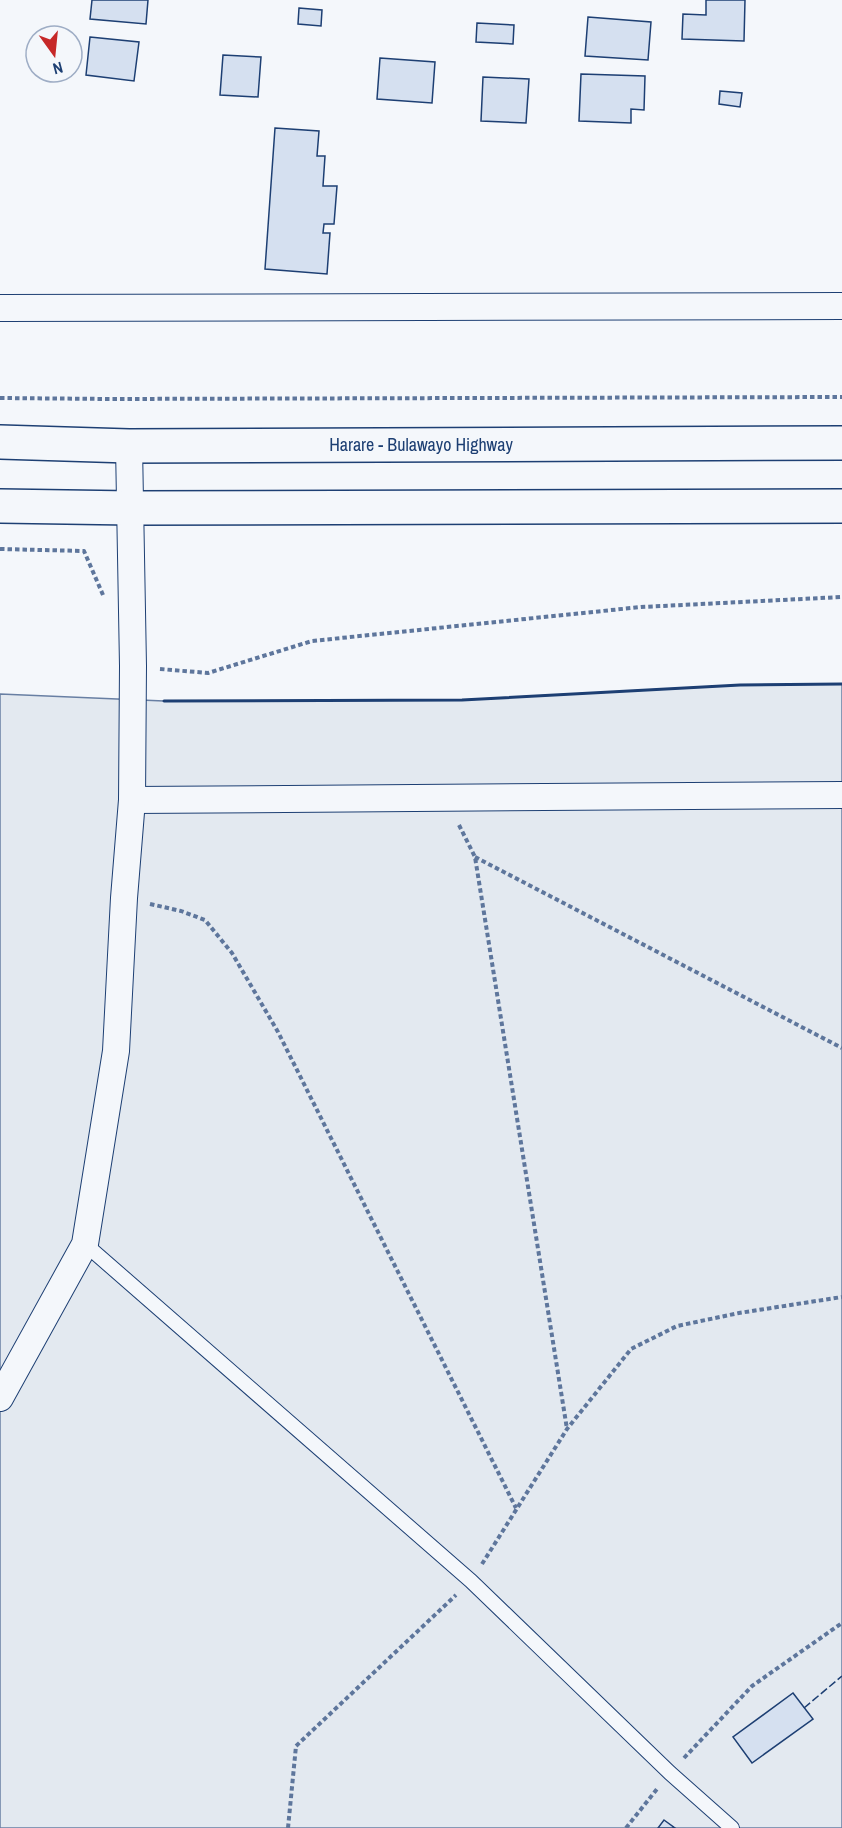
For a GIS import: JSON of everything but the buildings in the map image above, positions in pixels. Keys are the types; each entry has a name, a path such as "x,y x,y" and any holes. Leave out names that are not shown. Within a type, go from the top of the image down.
{"highway":[{"name":"Harare - Bulawayo Highway","path":"0,442 129,446 842,443"},
{"path":"0,507 842,506"}],"street":[{"path":"0,308 842,306"},
{"path":"0,1398 85,1244 116,1051 132,800 134,666 129,446"},
{"path":"132,800 842,795"}],"lane":[{"path":"85,1244 471,1581 670,1773 732,1828"}],"path":[{"path":"0,398 842,397"},
{"path":"0,549 84,551 107,603"},
{"path":"134,666 208,673 312,641 641,607 842,597"},
{"path":"445,798 475,857 567,1429"},
{"path":"475,857 842,1048"},
{"path":"124,898 181,911 205,920 232,953 278,1032 516,1509"},
{"path":"288,1828 296,1746 471,1581 567,1429 632,1349 677,1326 739,1313 842,1297"},
{"path":"626,1828 670,1773 753,1686 842,1623"}],"shaded area":[{"path":"842,684 842,1828 0,1828 0,694 164,701 462,700 740,685"}],"fence":[{"path":"804,1708 842,1676"}],"wall":[{"path":"164,701 462,700 740,685 842,684"}]}
